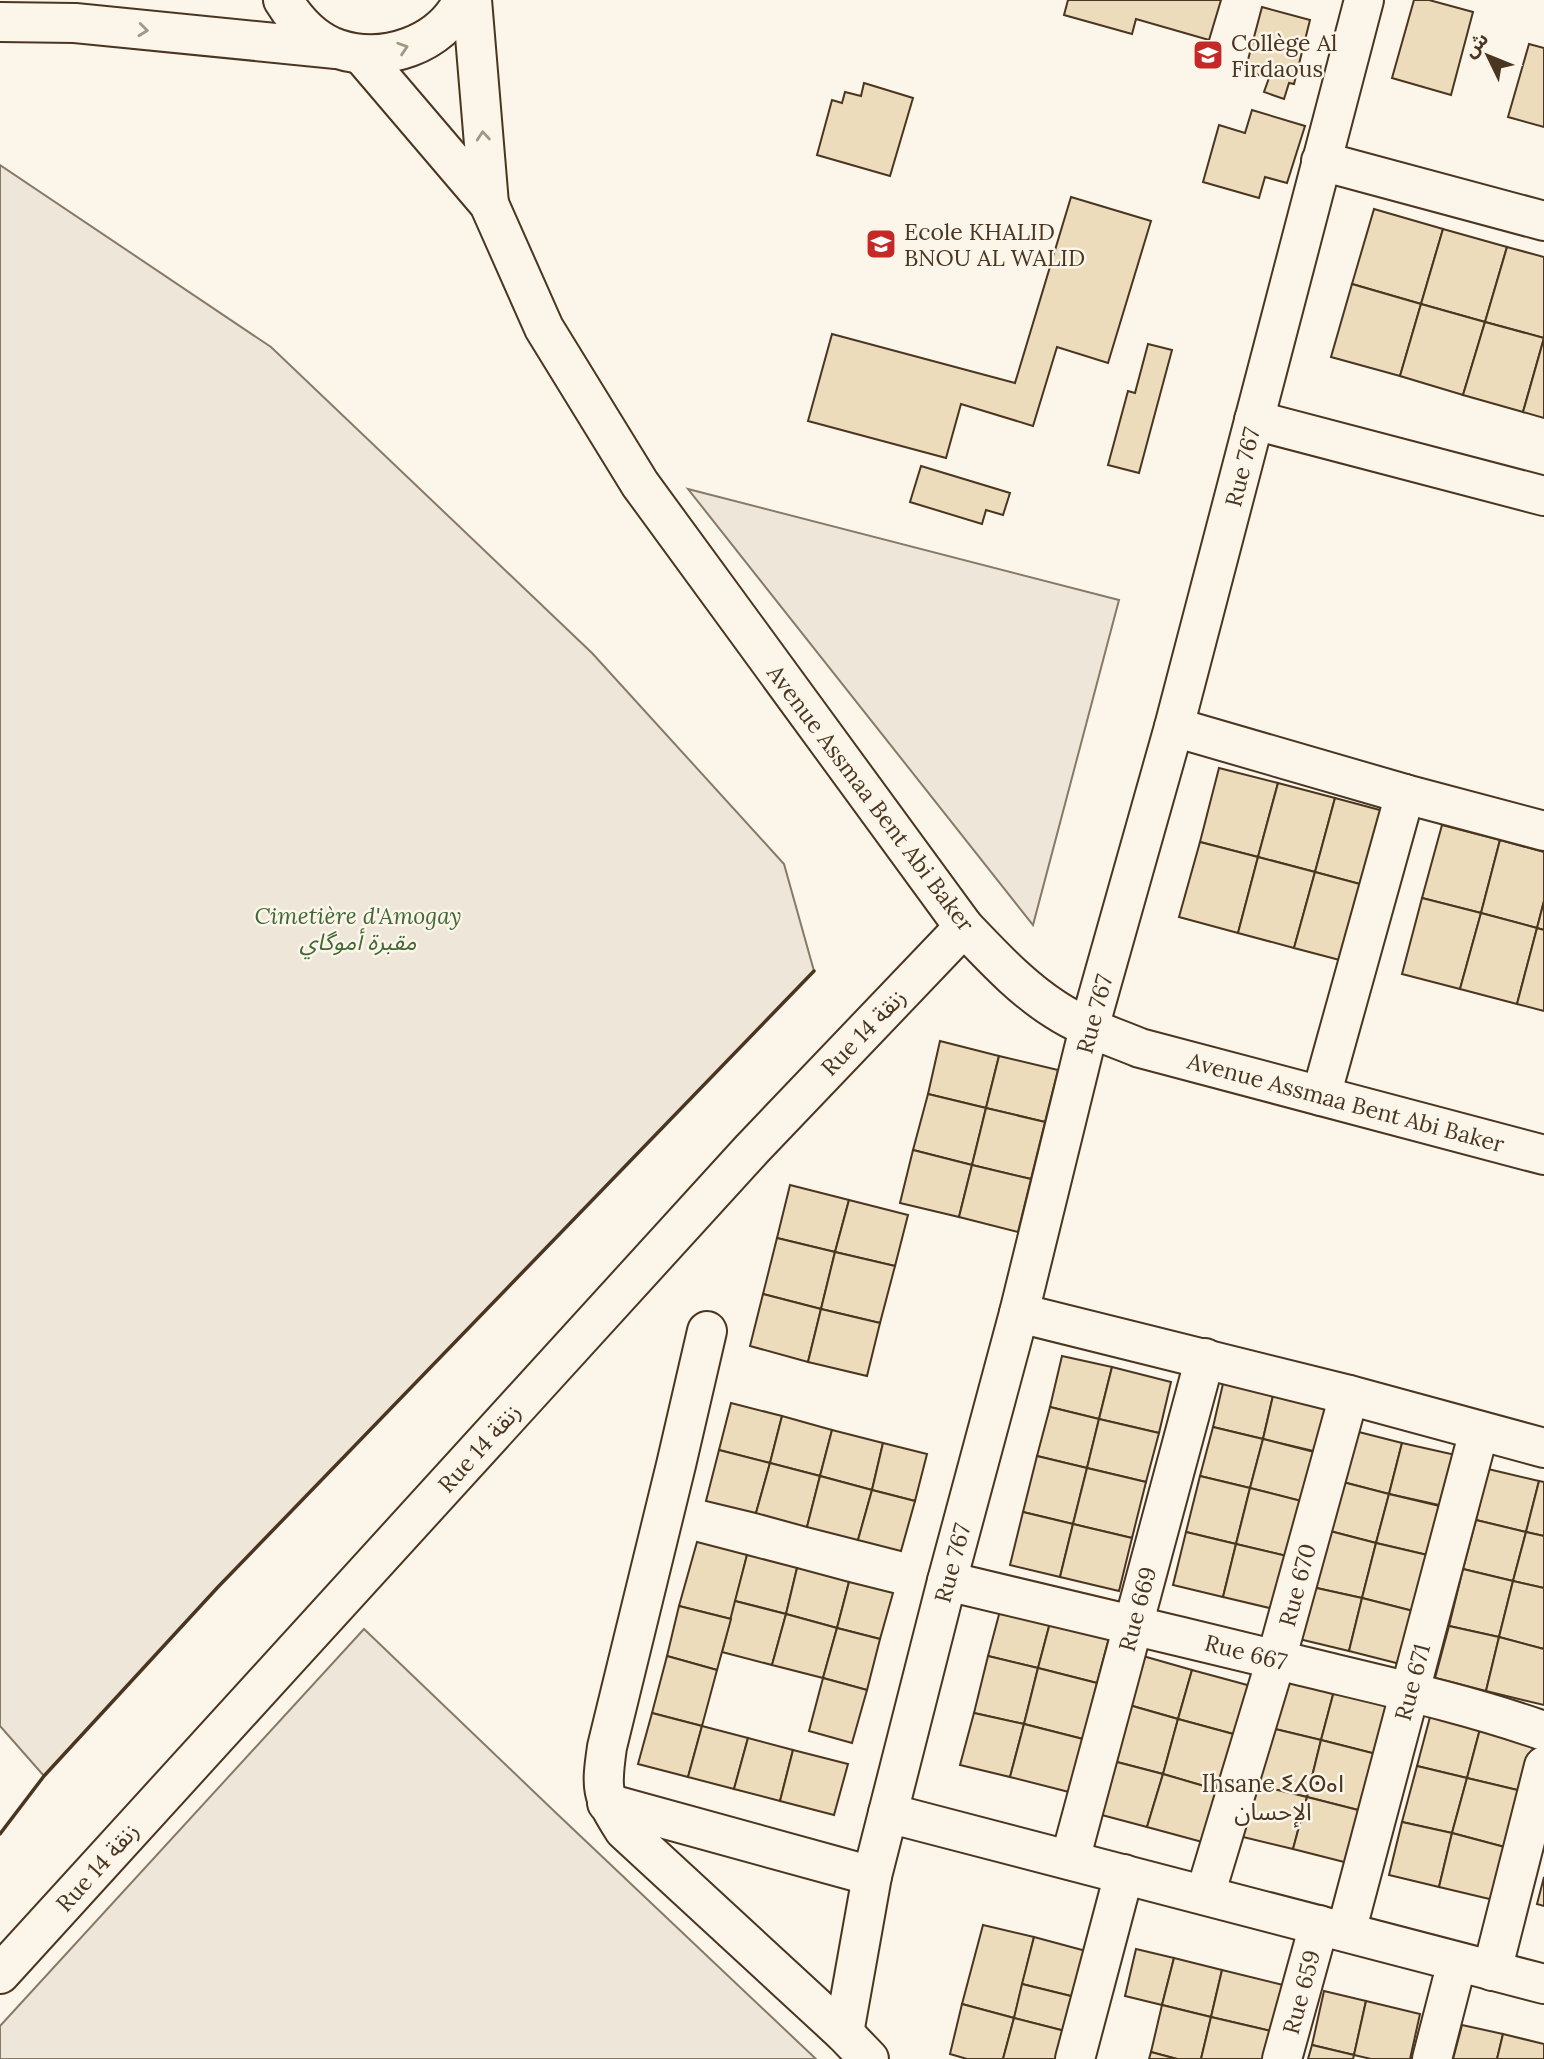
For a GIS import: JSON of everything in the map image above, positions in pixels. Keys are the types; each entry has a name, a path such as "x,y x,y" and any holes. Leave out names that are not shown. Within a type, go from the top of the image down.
{"street":[{"path":"75,23 130,0"},
{"name":"Avenue Assmaa Bent Abi Baker","path":"283,0 293,16 313,35 349,51 489,204 544,328 640,484 964,927 1008,971 1055,1010 1089,1028 1140,1048 1544,1155"},
{"path":"0,22 37,11 75,23 384,54 429,38 447,23 463,0"},
{"name":"Avenue Assmaa Bent Abi Baker","path":"472,0 489,204"},
{"name":"Rue 767","path":"857,2046 873,1876 888,1813 1019,1313 1089,1028 1174,727 1364,0"},
{"path":"1321,161 1544,221"},
{"path":"1254,420 1544,496"},
{"path":"1174,727 1544,831"},
{"path":"1321,1096 1405,794"},
{"name":"Rue 14 زنقة","path":"0,1975 752,1149 964,927"},
{"path":"1019,1313 1349,1395 1544,1448"},
{"path":"707,1331 607,1747 603,1779 607,1803 624,1830 857,2046"},
{"name":"Rue 669","path":"1070,1860 1205,1359"},
{"name":"Rue 670","path":"1205,1895 1276,1660 1349,1395"},
{"name":"Rue 671","path":"1332,1929 1409,1692 1479,1431"},
{"name":"Rue 667","path":"947,1581 1409,1692 1544,1731"},
{"path":"1432,2059 1474,1966 1544,1766"},
{"path":"607,1803 873,1876"},
{"path":"888,1813 1544,1984"},
{"path":"1075,2059 1124,1874"},
{"name":"Rue 659","path":"1282,2059 1332,1929"}],"green space":[{"name":"Cimetière d'Amogay مقبرة أموگاي","path":"0,165 271,347 592,653 784,864 814,971 218,1587 44,1776 0,1726"},
{"path":"688,489 1119,600 1033,925"},
{"path":"364,1629 816,2059 0,2059 0,2026"}],"building":[{"path":"1068,0 1221,0 1209,40 1136,19 1132,34 1064,15"},
{"path":"1414,0 1429,0 1473,12 1451,95 1392,78"},
{"path":"1262,7 1310,20 1294,84 1289,83 1284,99 1264,92 1269,78 1245,71"},
{"path":"1529,44 1544,48 1544,127 1508,117"},
{"path":"864,83 913,98 890,176 817,155 832,100 842,103 845,92 861,96"},
{"path":"1252,110 1305,126 1287,183 1265,177 1259,198 1203,182 1219,125 1245,133"},
{"path":"1071,197 1151,221 1108,363 1057,347 1033,426 961,404 946,458 808,421 832,334 1015,383"},
{"path":"1374,209 1443,229 1421,304 1352,284"},
{"path":"1443,229 1507,247 1485,322 1421,304"},
{"path":"1507,247 1544,257 1544,338 1485,322"},
{"path":"1352,284 1421,304 1400,376 1331,357"},
{"path":"1421,304 1485,322 1463,395 1400,376"},
{"path":"1485,322 1544,338 1523,412 1463,395"},
{"path":"1544,338 1544,418 1523,412"},
{"path":"1148,344 1172,350 1139,473 1108,465 1128,391 1135,393"},
{"path":"921,466 1010,493 1003,515 986,510 982,524 910,502"},
{"path":"1219,768 1278,783 1258,857 1200,842"},
{"path":"1278,783 1335,798 1315,872 1258,857"},
{"path":"1335,798 1391,813 1371,887 1315,872"},
{"path":"1442,825 1500,840 1481,913 1422,898"},
{"path":"1500,840 1544,852 1544,901 1537,928 1481,913"},
{"path":"1200,842 1258,857 1238,933 1179,917"},
{"path":"1258,857 1315,872 1294,948 1238,933"},
{"path":"1315,872 1371,887 1351,963 1294,948"},
{"path":"1422,898 1481,913 1460,989 1402,974"},
{"path":"1544,901 1544,930 1537,928"},
{"path":"1481,913 1537,928 1517,1004 1460,989"},
{"path":"1537,928 1544,930 1544,1011 1517,1004"},
{"path":"940,1041 999,1056 986,1108 928,1094"},
{"path":"999,1056 1058,1070 1045,1122 986,1108"},
{"path":"928,1094 986,1108 972,1165 913,1150"},
{"path":"986,1108 1045,1122 1031,1179 972,1165"},
{"path":"913,1150 972,1165 959,1217 900,1203"},
{"path":"972,1165 1031,1179 1018,1232 959,1217"},
{"path":"790,1185 849,1200 835,1252 777,1238"},
{"path":"849,1200 908,1215 895,1266 835,1252"},
{"path":"777,1238 835,1252 821,1309 763,1294"},
{"path":"835,1252 895,1266 880,1323 821,1309"},
{"path":"763,1294 821,1309 808,1362 750,1346"},
{"path":"821,1309 880,1323 867,1376 808,1362"},
{"path":"1062,1356 1112,1367 1099,1419 1050,1407"},
{"path":"1112,1367 1171,1382 1159,1433 1099,1419"},
{"path":"1225,1375 1275,1387 1263,1439 1213,1427"},
{"path":"1275,1387 1334,1402 1322,1453 1263,1439"},
{"path":"731,1403 782,1416 770,1463 719,1450"},
{"path":"1050,1407 1099,1419 1087,1468 1037,1456"},
{"path":"782,1416 832,1430 820,1476 770,1463"},
{"path":"1099,1419 1159,1433 1146,1482 1087,1468"},
{"path":"1213,1427 1263,1439 1250,1488 1200,1476"},
{"path":"832,1430 883,1443 872,1490 820,1476"},
{"path":"1351,1430 1402,1443 1389,1494 1339,1481"},
{"path":"1263,1439 1322,1454 1309,1503 1250,1488"},
{"path":"883,1443 927,1454 915,1501 872,1490"},
{"path":"1402,1443 1460,1456 1448,1507 1389,1494"},
{"path":"719,1450 770,1463 756,1513 706,1501"},
{"path":"1037,1456 1087,1468 1073,1524 1023,1512"},
{"path":"770,1463 820,1476 807,1527 756,1513"},
{"path":"1087,1468 1146,1482 1132,1538 1073,1524"},
{"path":"1488,1469 1539,1481 1526,1532 1476,1520"},
{"path":"820,1476 872,1490 858,1540 807,1527"},
{"path":"1200,1476 1250,1488 1236,1544 1186,1532"},
{"path":"1339,1481 1389,1494 1376,1543 1326,1530"},
{"path":"1539,1481 1544,1482 1544,1536 1526,1532"},
{"path":"1250,1488 1309,1503 1295,1558 1236,1544"},
{"path":"872,1490 915,1501 901,1551 858,1540"},
{"path":"1389,1494 1448,1508 1436,1557 1376,1543"},
{"path":"1023,1512 1073,1524 1060,1577 1010,1565"},
{"path":"1476,1520 1526,1532 1513,1581 1463,1569"},
{"path":"1073,1524 1132,1538 1119,1591 1060,1577"},
{"path":"1326,1530 1376,1543 1362,1598 1312,1587"},
{"path":"1186,1532 1236,1544 1223,1597 1173,1585"},
{"path":"1526,1532 1544,1536 1544,1588 1513,1581"},
{"path":"697,1542 747,1555 731,1619 679,1606"},
{"path":"1376,1543 1436,1557 1421,1613 1362,1598"},
{"path":"1236,1544 1295,1558 1282,1611 1223,1597"},
{"path":"747,1555 797,1568 786,1614 735,1601"},
{"path":"797,1568 849,1582 837,1628 786,1614"},
{"path":"1463,1569 1513,1581 1499,1637 1449,1626"},
{"path":"1513,1581 1544,1588 1544,1649 1499,1637"},
{"path":"849,1582 893,1593 880,1639 837,1628"},
{"path":"1312,1587 1362,1598 1349,1651 1299,1639"},
{"path":"1362,1598 1421,1613 1408,1666 1349,1651"},
{"path":"735,1601 786,1614 772,1665 722,1652"},
{"path":"679,1606 731,1619 717,1670 667,1656"},
{"path":"1001,1607 1051,1619 1038,1668 988,1656"},
{"path":"786,1614 837,1628 823,1678 772,1665"},
{"path":"1051,1619 1110,1634 1097,1683 1038,1668"},
{"path":"1449,1626 1499,1637 1486,1691 1435,1678"},
{"path":"837,1628 880,1639 867,1690 823,1678"},
{"path":"1499,1637 1544,1649 1544,1705 1486,1691"},
{"path":"667,1656 717,1670 702,1726 652,1713"},
{"path":"988,1656 1038,1668 1024,1724 974,1713"},
{"path":"1143,1656 1192,1670 1178,1719 1129,1705"},
{"path":"1038,1668 1097,1683 1083,1739 1024,1724"},
{"path":"1192,1670 1251,1686 1237,1735 1178,1719"},
{"path":"823,1678 867,1690 852,1743 809,1731"},
{"path":"1284,1679 1334,1691 1321,1740 1271,1728"},
{"path":"1334,1691 1393,1706 1380,1755 1321,1740"},
{"path":"1129,1705 1178,1719 1163,1774 1113,1761"},
{"path":"652,1713 702,1726 688,1777 638,1764"},
{"path":"974,1713 1024,1724 1010,1777 960,1765"},
{"path":"1430,1717 1480,1729 1467,1778 1417,1766"},
{"path":"1178,1719 1237,1735 1221,1791 1163,1774"},
{"path":"1024,1724 1083,1739 1069,1792 1010,1777"},
{"path":"702,1726 748,1738 734,1789 688,1777"},
{"path":"1271,1728 1321,1740 1307,1797 1256,1785"},
{"path":"1480,1729 1539,1743 1526,1792 1467,1778"},
{"path":"748,1738 793,1750 780,1801 734,1789"},
{"path":"1321,1740 1380,1755 1366,1812 1307,1797"},
{"path":"793,1750 848,1764 834,1815 780,1801"},
{"path":"1113,1761 1163,1774 1147,1827 1098,1814"},
{"path":"1417,1766 1467,1778 1452,1833 1402,1822"},
{"path":"1163,1774 1221,1791 1206,1843 1147,1827"},
{"path":"1467,1778 1526,1792 1512,1849 1452,1833"},
{"path":"1256,1785 1307,1797 1293,1849 1243,1837"},
{"path":"1307,1797 1366,1812 1352,1864 1293,1849"},
{"path":"1402,1822 1452,1833 1439,1887 1389,1875"},
{"path":"1452,1833 1512,1849 1498,1901 1439,1887"},
{"path":"1544,1877 1544,1906 1537,1904"},
{"path":"983,1925 1034,1937 1014,2018 962,2004"},
{"path":"1034,1937 1086,1951 1075,1997 1022,1984"},
{"path":"1136,1949 1174,1958 1162,2005 1125,1996"},
{"path":"1174,1958 1222,1970 1211,2017 1162,2005"},
{"path":"1222,1970 1283,1985 1271,2031 1211,2017"},
{"path":"1022,1984 1075,1997 1065,2031 1014,2018"},
{"path":"1324,1991 1366,2001 1354,2055 1312,2045"},
{"path":"1366,2001 1420,2014 1410,2059 1371,2059 1354,2055"},
{"path":"962,2004 1014,2018 1003,2059 967,2059 950,2054"},
{"path":"1162,2005 1211,2017 1201,2059 1177,2059 1151,2052"},
{"path":"1211,2017 1271,2031 1264,2059 1201,2059"},
{"path":"1014,2018 1065,2031 1058,2059 1003,2059"},
{"path":"1462,2025 1503,2034 1497,2059 1453,2059"},
{"path":"1503,2034 1544,2044 1544,2059 1497,2059"},
{"path":"1312,2045 1354,2055 1353,2059 1308,2059"},
{"path":"1151,2052 1177,2059 1149,2059"}],"wall":[{"path":"0,1834 44,1776 218,1587 814,971"}],"place":[{"name":"Collège Al Firdaous","path":"1208,55"},
{"name":"Ecole KHALID BNOU AL WALID","path":"881,244"}],"district":[{"name":"Ihsane ⵉⵃⵙⴰⵏ الإحسان","path":"1273,1797"}]}
